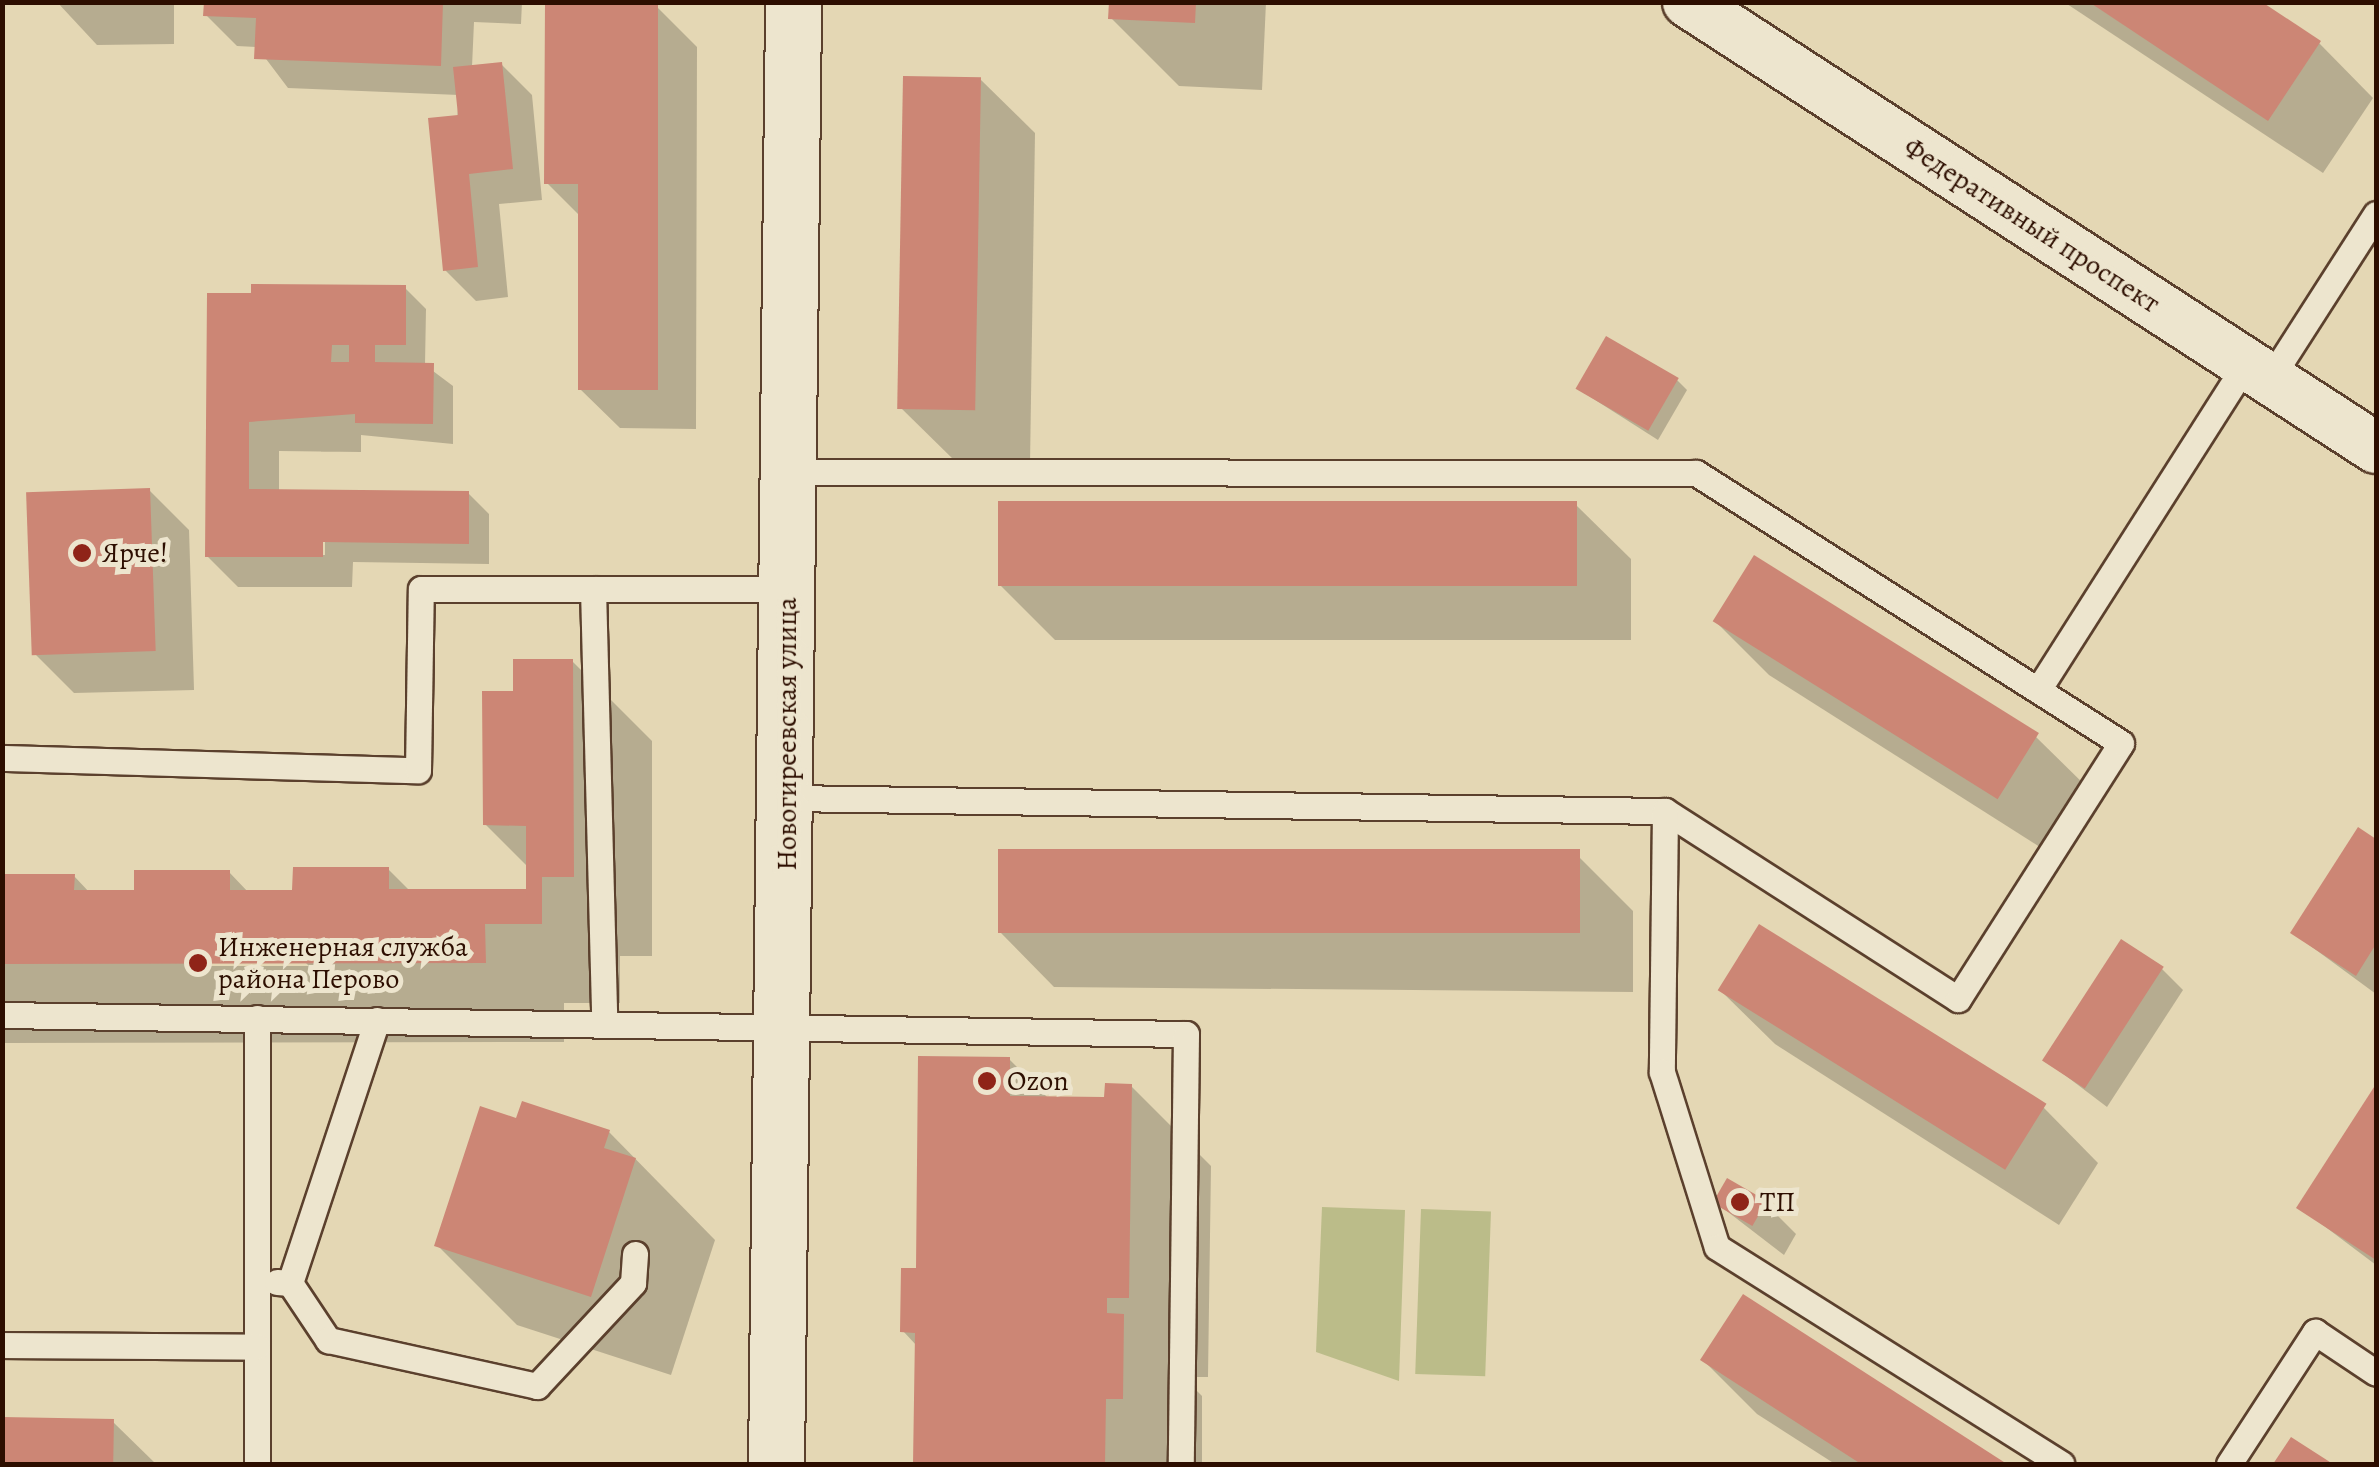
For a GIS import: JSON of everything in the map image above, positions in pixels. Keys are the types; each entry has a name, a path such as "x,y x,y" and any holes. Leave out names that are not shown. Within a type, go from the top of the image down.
{"main road":[{"name":"Новогиреевская улица","path":"776,1464 786,1024 792,2"}],"street":[{"name":"Федеративный проспект","path":"1700,6 2376,448"}],"lane":[{"path":"2038,690 2258,371 2376,214"},
{"path":"787,798 1666,811 1958,999 2121,742 1696,473 789,472"},
{"path":"2,758 418,770 422,589 788,589"},
{"path":"593,589 604,1022"},
{"path":"1666,811 1662,1072 1717,1246 2061,1464"},
{"path":"2,1016 786,1024 1186,1034 1180,1464"},
{"path":"257,1018 257,1464"},
{"path":"290,1282 378,1020"},
{"path":"290,1282 328,1340 537,1386 633,1283 635,1254"},
{"path":"257,1282 290,1282"},
{"path":"2229,1464 2315,1332 2376,1373"},
{"path":"2,1345 257,1347"}],"green space":[{"path":"1322,1207 1405,1210 1399,1381 1316,1352"},
{"path":"1421,1209 1491,1211 1485,1376 1415,1374"}],"building":[{"path":"204,2 443,2 441,66 254,59 256,18 203,16"},
{"path":"545,2 658,4 658,390 578,390 578,184 544,184"},
{"path":"1109,2 1196,2 1195,23 1108,19"},
{"path":"2089,2 2262,2 2321,41 2268,121"},
{"path":"502,62 513,169 469,174 478,267 443,271 428,118 458,115 453,67"},
{"path":"903,76 981,77 975,410 897,409"},
{"path":"251,284 406,285 406,345 375,345 375,362 434,363 433,424 355,423 355,414 249,422 249,489 469,491 469,544 323,542 323,557 205,557 207,293 251,293","holes":["332,345 349,345 349,362 331,362"]},
{"path":"1606,336 1679,378 1648,431 1576,389"},
{"path":"150,488 156,651 32,655 26,492"},
{"path":"998,501 1577,501 1577,586 998,586"},
{"path":"1754,555 2039,733 1998,799 1713,621"},
{"path":"513,659 573,659 574,877 542,877 542,924 485,924 486,963 2,964 2,874 75,874 74,890 134,890 134,870 230,870 230,890 292,890 293,867 389,867 389,889 526,889 526,826 483,825 482,691 513,691"},
{"path":"2358,827 2376,839 2376,944 2356,976 2290,933"},
{"path":"998,849 1580,849 1580,933 998,933"},
{"path":"1759,924 2046,1104 2005,1170 1718,990"},
{"path":"2121,939 2164,967 2085,1088 2042,1061"},
{"path":"918,1056 1010,1057 1010,1096 1104,1097 1105,1083 1132,1084 1129,1298 1107,1298 1107,1313 1124,1314 1123,1399 1106,1399 1105,1464 913,1464 915,1333 900,1332 901,1268 916,1268"},
{"path":"2376,1084 2376,1260 2296,1208"},
{"path":"522,1101 610,1130 604,1148 636,1158 591,1297 434,1246 480,1106 516,1118"},
{"name":"ТП","path":"1727,1178 1767,1201 1752,1226 1712,1203"},
{"path":"1743,1294 2007,1464 1861,1464 1700,1360"},
{"path":"2,1417 114,1419 113,1464 2,1464"},
{"path":"2291,1437 2333,1464 2273,1464"}],"place":[{"name":"Ярче!","path":"82,553"},
{"name":"Инженерная служба района Перово","path":"198,963"},
{"name":"Ozon","path":"987,1081"},
{"name":"ТП","path":"1740,1202"}]}
